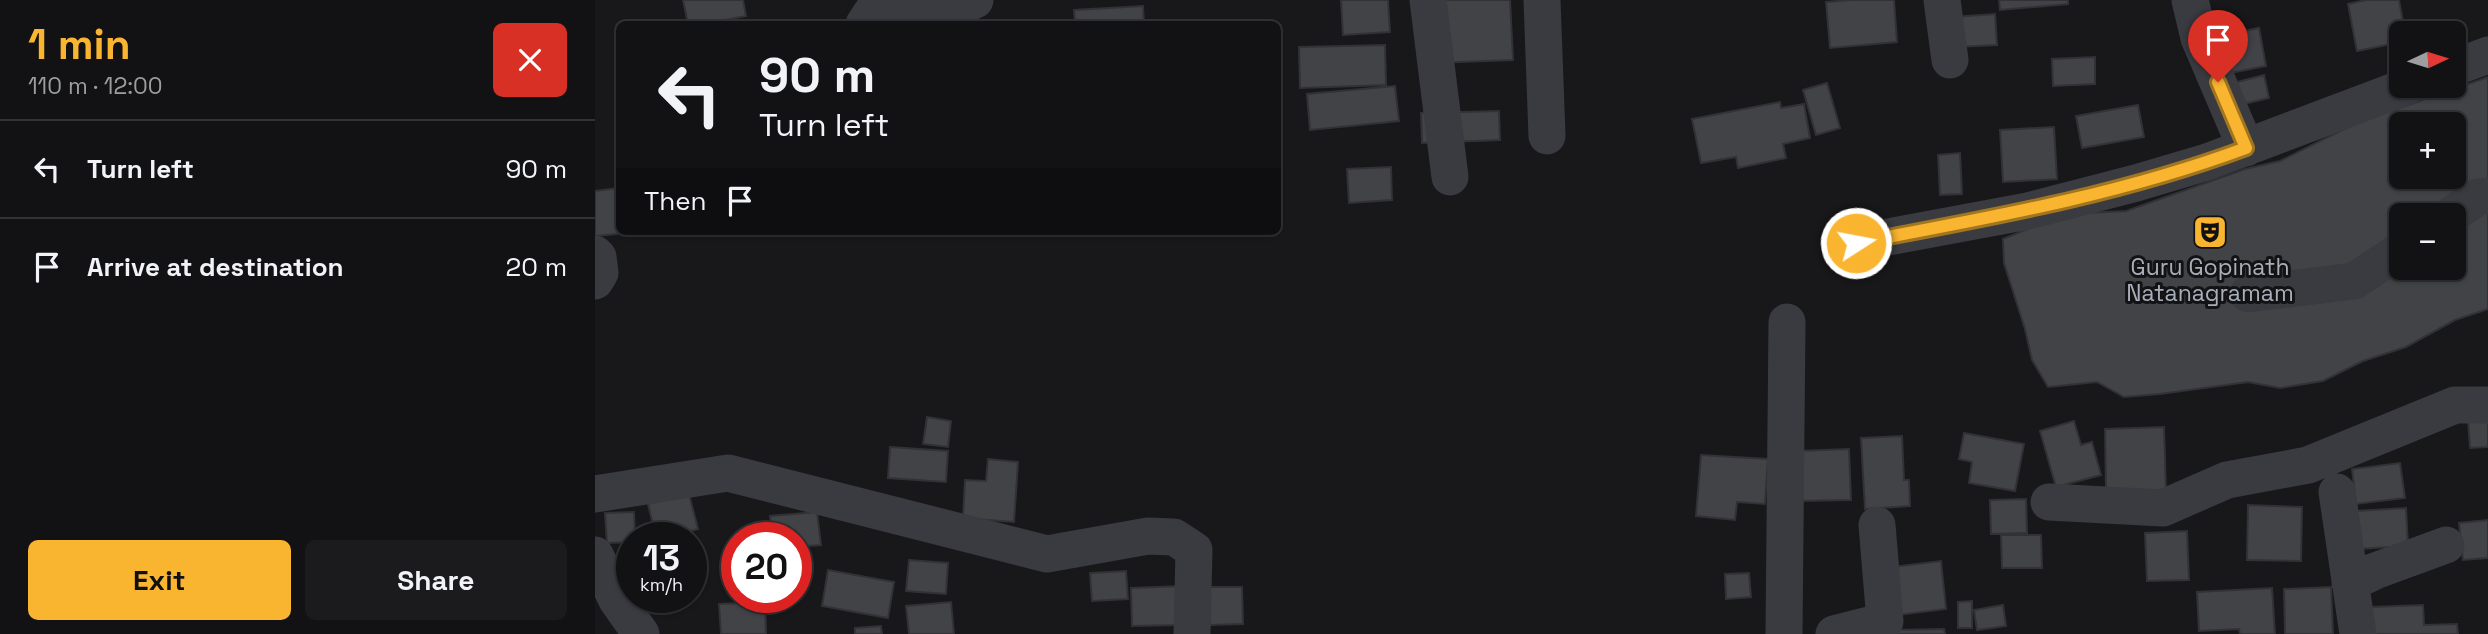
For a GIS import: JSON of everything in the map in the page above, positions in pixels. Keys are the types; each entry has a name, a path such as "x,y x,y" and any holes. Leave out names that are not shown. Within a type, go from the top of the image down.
{"street":[{"path":"866,21 874,9 888,4 954,7 975,0"},
{"path":"1428,0 1450,177"},
{"path":"1542,0 1547,136"},
{"path":"1942,0 1950,60"},
{"path":"2190,0 2200,38 2246,148"},
{"path":"2466,63 2488,55"},
{"path":"1856,243 2028,211 2148,180 2246,148 2389,93"},
{"path":"2466,205 2478,197 2488,196"},
{"path":"595,254 598,257 600,273 595,281"},
{"path":"2248,294 2354,281 2389,258"},
{"path":"1784,634 1787,322"},
{"path":"2049,502 2163,508 2227,480 2308,466 2455,405 2488,405"},
{"path":"595,494 728,472 1047,554 1148,536 1174,537 1194,550 1192,634"},
{"path":"2337,492 2358,634"},
{"path":"1834,634 1885,621 1877,525"},
{"path":"2350,583 2447,545"},
{"path":"595,555 617,600 641,634"}],"building":[{"path":"683,0 743,0 746,16 720,21 687,21"},
{"path":"1341,0 1388,0 1390,32 1343,35"},
{"path":"1427,0 1510,0 1513,60 1431,63"},
{"path":"1894,0 1897,42 1830,48 1826,2"},
{"path":"1999,0 2068,0 2068,4 2000,10"},
{"path":"2366,0 2399,0 2403,21 2389,21 2389,44 2357,51 2348,4"},
{"path":"1143,6 1144,21 1075,21 1074,10"},
{"path":"1995,14 1997,45 1954,47 1953,17"},
{"path":"2259,28 2266,66 2225,74 2218,36"},
{"path":"1385,45 1386,85 1300,88 1299,47"},
{"path":"2095,57 2095,84 2053,86 2052,59"},
{"path":"2264,75 2269,98 2227,108 2222,86"},
{"name":"Guru Gopinath Natanagramam","path":"2488,77 2488,309 2455,320 2406,347 2363,361 2323,381 2280,388 2248,382 2124,397 2097,382 2048,387 2032,360 2004,263 2003,239 2037,225 2082,213 2126,211 2245,169 2280,161 2354,124 2428,98 2466,98 2466,85"},
{"path":"1827,83 1840,128 1816,135 1803,90"},
{"path":"1395,86 1399,121 1310,130 1307,94"},
{"path":"1780,102 1781,108 1804,104 1810,138 1783,144 1786,158 1738,168 1736,157 1701,163 1692,119"},
{"path":"2138,105 2144,137 2082,148 2076,116"},
{"path":"1499,111 1500,140 1422,143 1421,113"},
{"path":"2054,127 2057,179 2003,182 2000,130"},
{"path":"1960,153 1962,194 1940,195 1938,155"},
{"path":"1391,167 1392,200 1349,203 1347,169"},
{"path":"616,188 616,234 595,236 595,191"},
{"path":"927,417 951,421 948,447 923,444"},
{"path":"2488,417 2488,447 2470,448 2468,419"},
{"path":"2074,421 2081,445 2092,442 2101,475 2056,487 2040,431"},
{"path":"2164,427 2166,491 2106,493 2105,429"},
{"path":"1964,433 2024,444 2015,491 1969,483 1972,462 1959,459"},
{"path":"1902,436 1904,480 1909,480 1910,506 1865,509 1861,438"},
{"path":"890,447 948,451 946,482 888,478"},
{"path":"1849,449 1851,500 1799,501 1798,451"},
{"path":"1701,455 1768,459 1765,504 1737,502 1735,520 1696,516"},
{"path":"988,459 1018,462 1014,522 963,518 965,480 986,481"},
{"path":"2400,463 2405,498 2356,504 2352,469"},
{"path":"689,494 696,522 652,522 648,504"},
{"path":"2026,499 2027,533 1991,534 1990,500"},
{"path":"2248,505 2302,507 2301,561 2247,560"},
{"path":"2406,508 2408,546 2357,549 2355,511"},
{"path":"634,512 634,522 616,522 616,543 607,543 605,513"},
{"path":"817,512 821,545 812,546 812,522 771,522 770,516"},
{"path":"2488,520 2488,558 2463,560 2459,523"},
{"path":"2187,531 2189,580 2147,581 2145,533"},
{"path":"2001,535 2041,535 2042,568 2002,568"},
{"path":"909,560 948,563 946,594 906,591"},
{"path":"1941,561 1946,609 1898,615 1892,567"},
{"path":"828,570 894,582 888,618 822,606"},
{"path":"1126,571 1128,599 1092,601 1090,573"},
{"path":"1749,573 1751,597 1726,599 1725,574"},
{"path":"1181,586 1182,625 1132,626 1131,588"},
{"path":"1209,587 1242,587 1243,624 1210,625"},
{"path":"2331,587 2333,634 2285,634 2284,589"},
{"path":"2272,588 2275,634 2240,634 2239,629 2199,631 2197,592"},
{"path":"1972,601 1972,628 1958,628 1958,602"},
{"path":"951,602 954,634 909,634 906,606"},
{"path":"719,604 721,613 765,613 766,634 721,634"},
{"path":"2003,605 2006,626 1977,630 1974,610"},
{"path":"2423,605 2424,625 2457,624 2458,634 2372,634 2371,607"},
{"path":"881,626 882,634 855,634 855,628"},
{"path":"1944,629 1945,634 1891,634 1891,630"}],"place":[{"name":"Guru Gopinath Natanagramam","path":"2210,232"}],"route":[{"path":"1856,243 2028,211 2136,183 2246,148 2218,82"}]}
